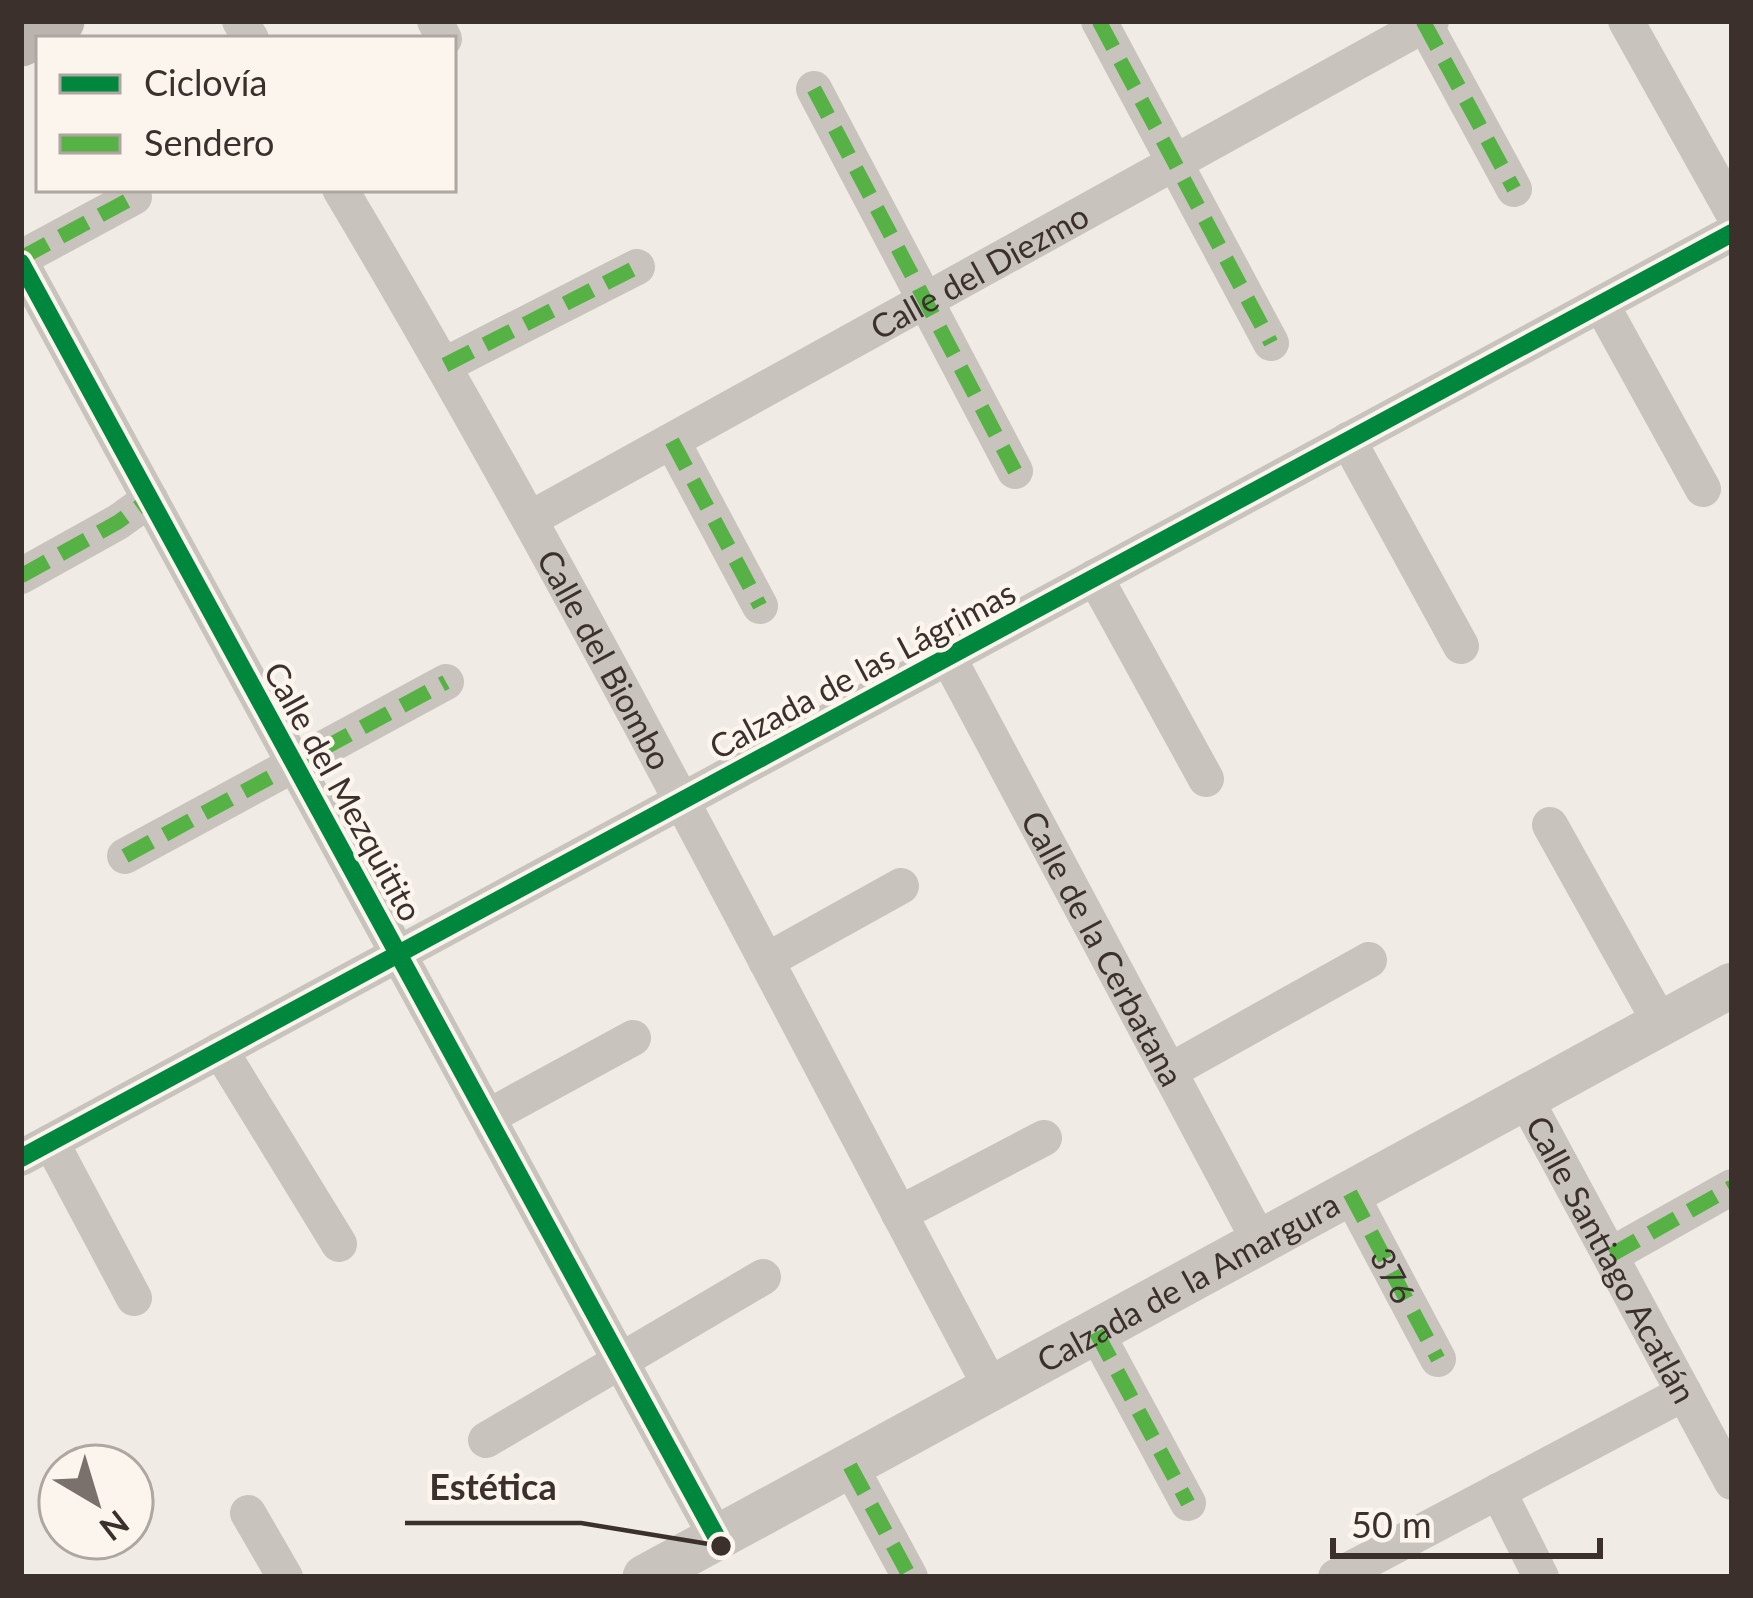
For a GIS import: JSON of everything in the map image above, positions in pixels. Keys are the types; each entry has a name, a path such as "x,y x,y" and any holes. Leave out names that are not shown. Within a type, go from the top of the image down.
{"main road":[{"path":"21,41 59,21"}],"street":[{"path":"1099,21 1271,343"},
{"path":"1626,21 1732,212"},
{"path":"1426,22 1514,189"},
{"name":"Calle del Diezmo","path":"530,519 1426,22"},
{"path":"814,89 1015,471"},
{"name":"Calle del Biombo","path":"342,192 445,365 683,800 992,1389"},
{"path":"21,260 134,196"},
{"name":"Calzada de las Lágrimas","path":"36,1150 1732,233"},
{"name":"Calle del Mezquitito","path":"21,260 717,1538"},
{"path":"445,365 637,266"},
{"path":"1600,304 1703,489"},
{"path":"1348,440 1461,646"},
{"path":"672,441 760,606"},
{"path":"21,575 151,499"},
{"path":"1095,577 1206,779"},
{"name":"Calle de la Cerbatana","path":"948,657 1260,1242"},
{"path":"125,856 446,682"},
{"path":"1550,825 1660,1024"},
{"path":"766,961 901,886"},
{"path":"1170,1071 1369,961"},
{"name":"Calzada de la Amargura","path":"645,1577 1732,985"},
{"path":"488,1117 633,1038"},
{"path":"220,1050 339,1244"},
{"name":"Calle Santiago Acatlán","path":"1525,1098 1732,1482"},
{"path":"899,1214 1044,1138"},
{"path":"36,1150 134,1298"},
{"path":"1611,1256 1732,1187"},
{"name":"376","path":"1350,1193 1438,1358"},
{"path":"487,1440 763,1277"},
{"path":"1096,1332 1188,1503"},
{"path":"1336,1577 1684,1393"},
{"path":"850,1466 910,1577"},
{"path":"1498,1491 1541,1577"},
{"path":"248,1513 285,1577"}],"marked path":[{"path":"1099,21 1271,343"},
{"path":"1423,21 1514,189"},
{"path":"814,89 1015,471"},
{"path":"21,258 134,197"},
{"path":"445,365 637,267"},
{"path":"672,441 760,606"},
{"path":"21,576 150,499"},
{"path":"125,856 446,682"},
{"path":"1611,1255 1732,1187"},
{"path":"1350,1193 1438,1359"},
{"path":"1096,1332 1188,1503"},
{"path":"850,1466 910,1577"}],"cycle path":[{"path":"21,1158 1732,233"},
{"path":"21,263 717,1538"}],"place":[{"name":"Estética","path":"721,1546"}]}
